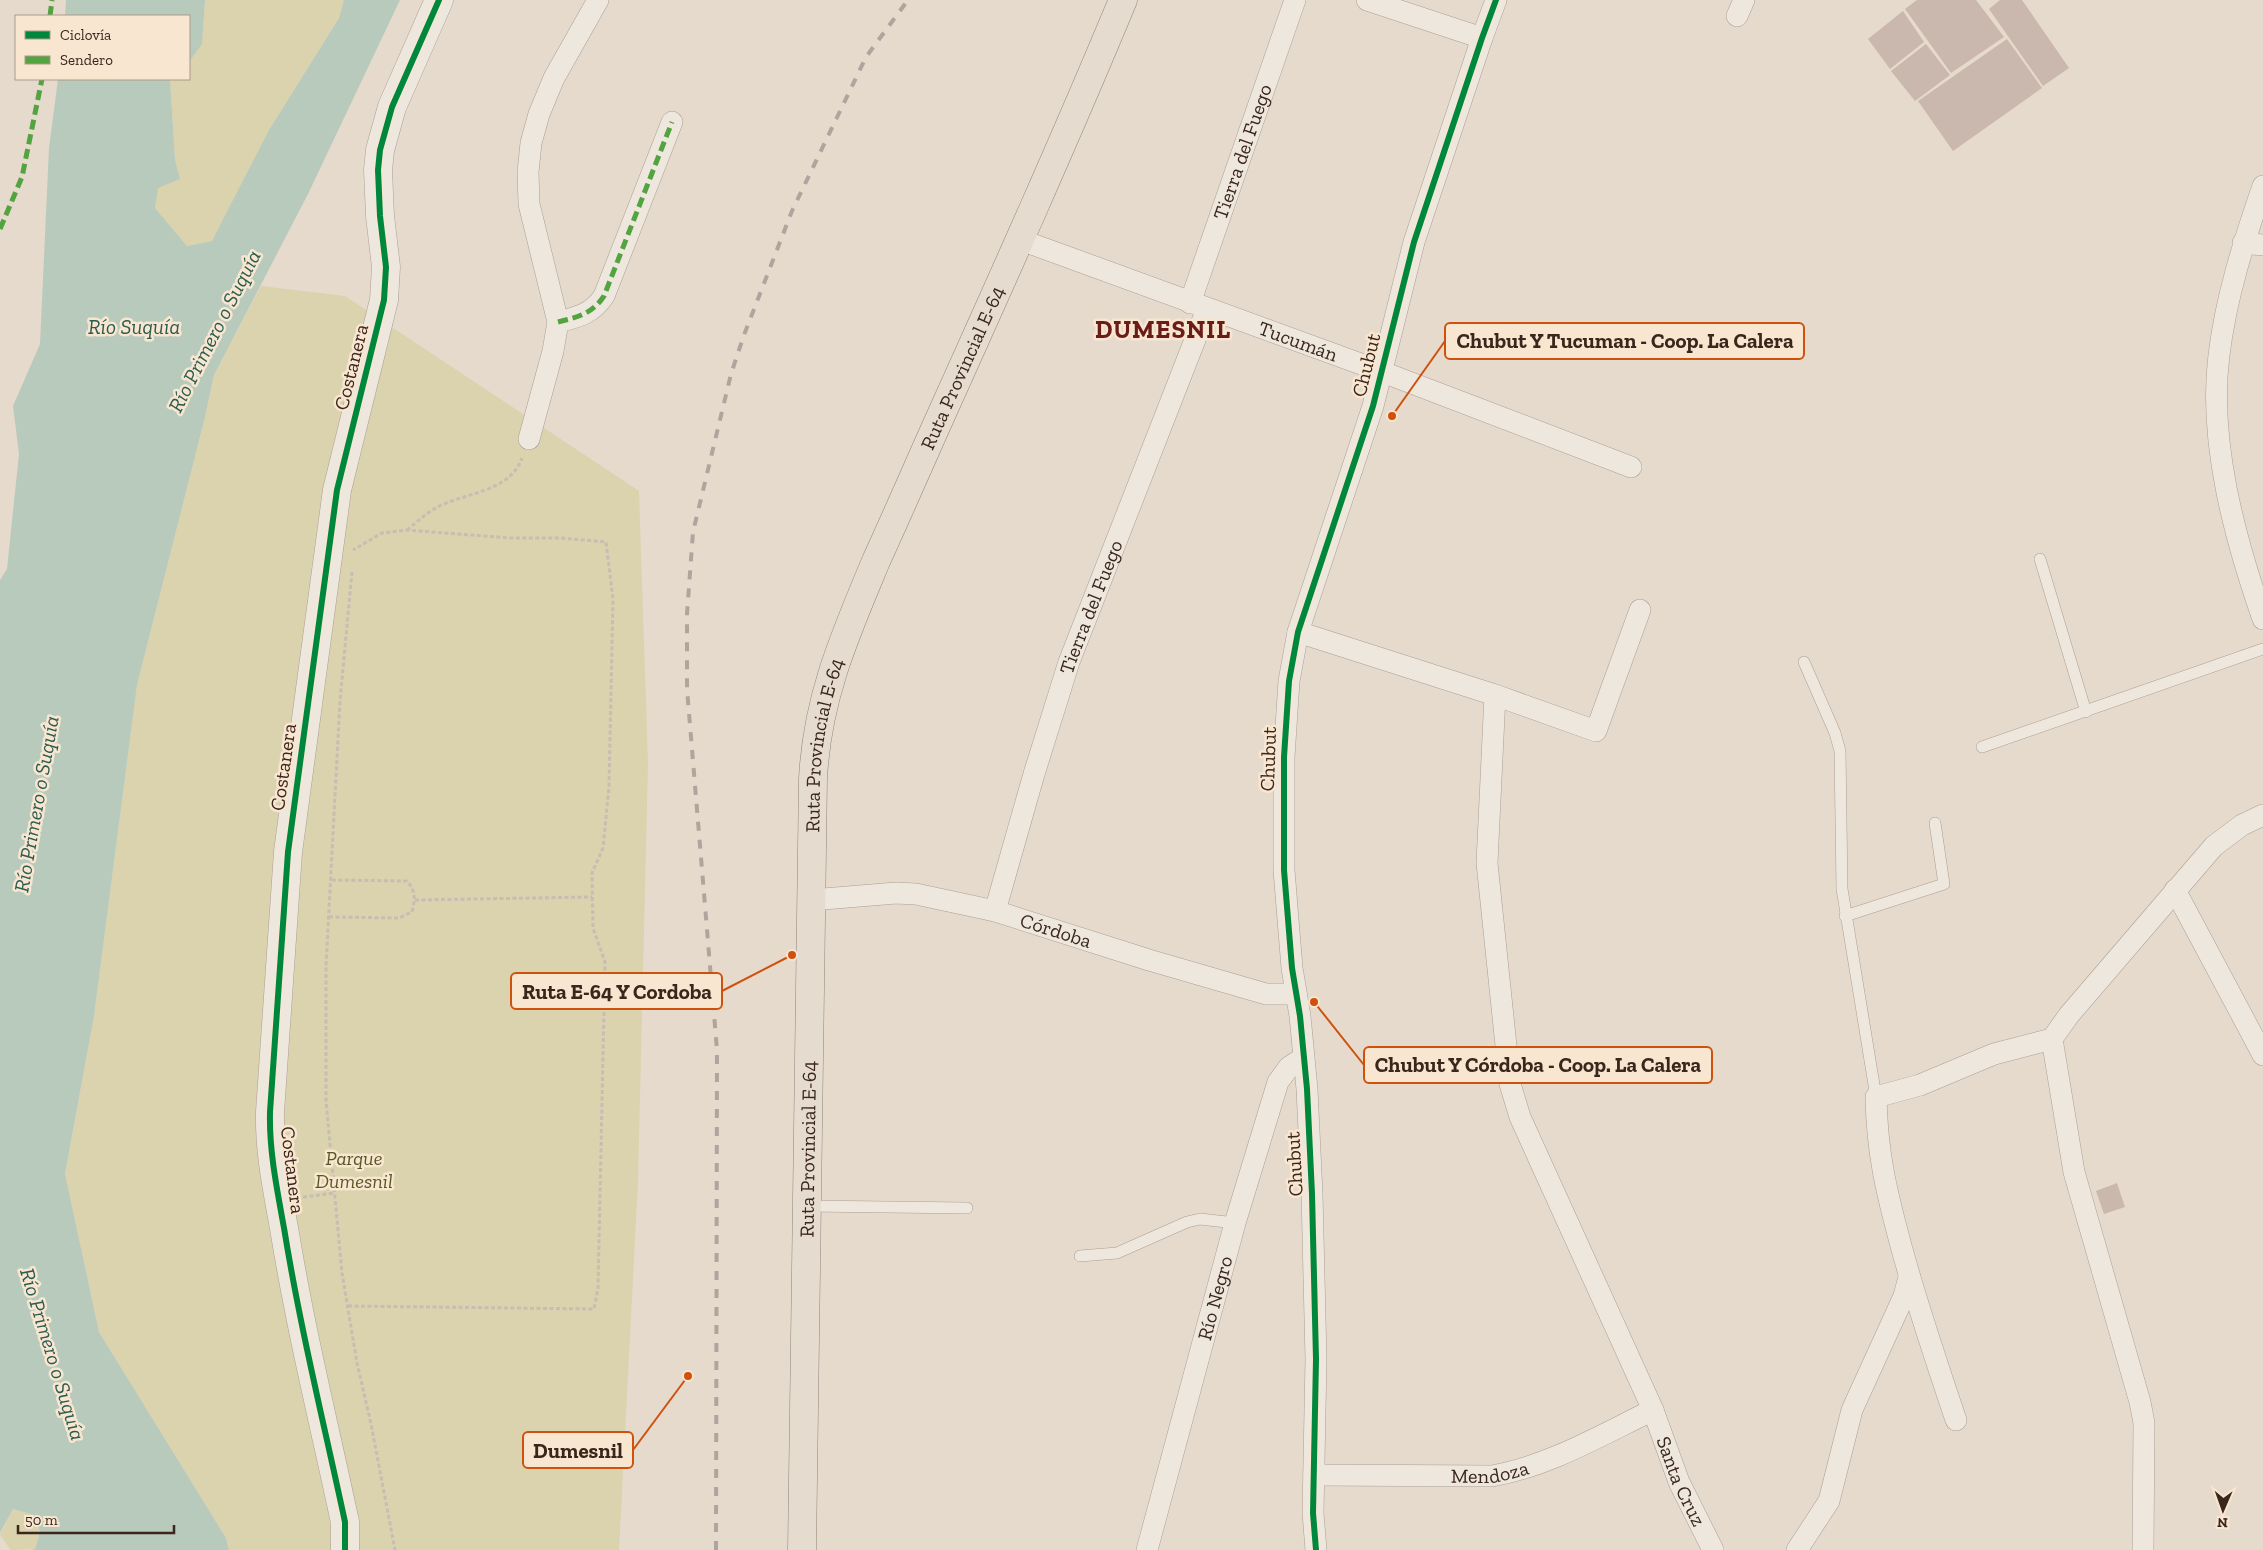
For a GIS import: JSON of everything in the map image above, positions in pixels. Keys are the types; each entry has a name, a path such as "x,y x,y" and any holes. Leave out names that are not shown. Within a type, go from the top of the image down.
{"main road":[{"name":"Ruta Provincial E-64","path":"802,1550 811,900 815,748 829,681 866,584 1065,141 1123,0"}],"street":[{"name":"Costanera","path":"345,1550 345,1522 297,1306 269,1139 288,852 337,490 384,300 386,267 380,216 378,170 380,150 392,107 439,0"},
{"path":"529,438 553,351 558,322 529,204 528,172 531,143 539,114 554,78 598,0"},
{"name":"Tierra del Fuego","path":"995,911 1044,739 1069,662 1198,306 1295,0"},
{"path":"1367,0 1482,38"},
{"name":"Chubut","path":"1316,1550 1314,1475 1316,1359 1312,1194 1303,1058 1284,870 1283,791 1287,696 1292,658 1298,632 1373,406 1380,371 1414,242 1496,0"},
{"path":"558,322 582,317 597,307 604,296 672,122"},
{"path":"2263,186 2253,244 2225,312 2218,357 2217,403 2220,448 2233,523 2257,582 2263,619"},
{"name":"Tucumán","path":"1021,240 1380,371 1631,467"},
{"path":"1298,632 1495,695 1596,730 1640,610"},
{"name":"Santa Cruz","path":"1495,695 1487,863 1510,1084 1520,1117 1653,1410 1679,1482 1713,1550"},
{"path":"1956,1420 1909,1277 1881,1168 1876,1131 1876,1097 1920,1085 1994,1054 2052,1039 2070,1015 2214,846 2242,825 2263,815"},
{"path":"2175,890 2263,1055"},
{"name":"Córdoba","path":"811,900 896,893 916,894 995,911 1149,960 1266,994 1296,994"},
{"path":"2052,1039 2074,1172 2140,1402 2144,1423 2143,1550"},
{"name":"Río Negro","path":"1147,1550 1235,1223 1278,1082 1289,1067 1303,1058"},
{"path":"1797,1550 1829,1501 1852,1410 1904,1296 1909,1277"},
{"name":"Mendoza","path":"1314,1475 1492,1476 1510,1473 1548,1460 1653,1410"}],"lane":[{"path":"2040,559 2086,712"},
{"path":"1982,747 2263,649"},
{"path":"1804,662 1835,733 1840,751 1842,889 1876,1097"},
{"path":"1845,916 1944,884 1935,823"},
{"path":"808,1206 968,1208"},
{"path":"1080,1256 1117,1252 1187,1222 1200,1219 1235,1223"}],"path":[{"path":"407,530 435,508 501,483 519,466 529,438"},
{"path":"348,1306 594,1309 598,1288 604,962 593,928 592,872 602,848 609,786 613,599 606,542 560,538 509,538 407,530 382,533 351,550 352,558"},
{"path":"353,566 340,701 326,966 326,1101 342,1273 357,1364 371,1424 395,1550"},
{"path":"329,917 399,918 412,912 415,900 414,888 406,881 384,879 331,880"},
{"path":"415,900 592,897"},
{"path":"279,1199 334,1193"}],"green space":[{"path":"205,0 344,0 339,18 269,130 219,231 212,241 187,246 155,208 157,188 179,179 175,160 170,80 190,80 190,61 202,44"},
{"name":"Parque Dumesnil","path":"261,286 345,296 639,491 648,763 638,1180 619,1550 229,1550 226,1538 99,1332 65,1175 94,1016 137,685 214,375"},
{"path":"13,1509 34,1515 40,1532 35,1549 11,1550 0,1535"}],"water":[{"path":"66,0 205,0 202,44 190,61 190,15 65,15"},
{"name":"Río Suquía","path":"344,0 400,0 308,194 214,375 137,685 94,1016 65,1174 99,1332 226,1538 229,1550 31,1550 35,1549 40,1532 34,1515 13,1509 0,1533 0,580 7,569 19,454 13,406 40,344 49,148 58,80 170,80 175,160 180,179 158,188 155,208 187,246 212,241 269,130 339,18"}],"building":[{"path":"1917,0 1976,0 2004,37 1951,73 1905,9"},
{"path":"2000,0 2022,0 2069,68 2043,86 1989,9"},
{"path":"1903,11 1924,42 1890,69 1868,39"},
{"path":"2007,39 2042,88 1953,151 1918,101"},
{"path":"1926,44 1950,75 1915,101 1891,71"},
{"path":"2117,1183 2125,1207 2104,1214 2096,1191"}],"railway":[{"path":"716,1550 717,1050 687,689 687,614 693,532 731,374 792,211 866,57 908,0"}],"marked path":[{"path":"50,15 52,0"},
{"path":"0,229 22,177 42,80"},
{"path":"558,322 589,311 604,296 672,122"}],"cycle path":[{"path":"345,1550 345,1522 305,1339 276,1184 272,1156 270,1112 288,852 337,490 384,300 386,267 380,216 378,170 380,150 392,107 439,0"},
{"path":"1316,1550 1313,1513 1316,1359 1312,1194 1307,1089 1300,1016 1292,968 1284,870 1284,757 1289,681 1298,632 1373,406 1414,242 1496,0"}],"place":[{"name":"Chubut Y Tucuman - Coop. La Calera","path":"1392,416"},
{"name":"Ruta E-64 Y Cordoba","path":"792,955"},
{"name":"Chubut Y Córdoba - Coop. La Calera","path":"1314,1002"},
{"name":"Dumesnil","path":"688,1376"}],"district":[{"name":"DUMESNIL","path":"1163,329"}],"water label":[{"name":"Río Primero o Suquía","path":"214,331"},
{"name":"Río Primero o Suquía","path":"36,804"},
{"name":"Río Primero o Suquía","path":"53,1354"}]}
